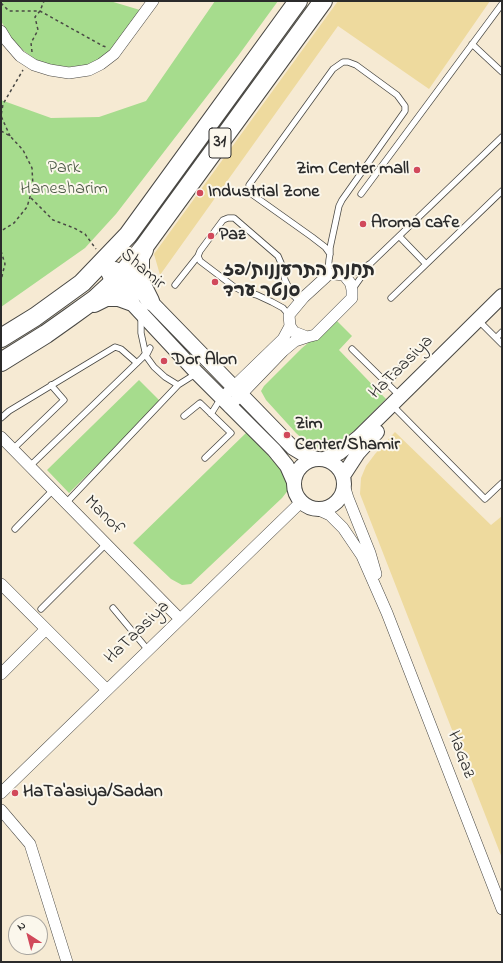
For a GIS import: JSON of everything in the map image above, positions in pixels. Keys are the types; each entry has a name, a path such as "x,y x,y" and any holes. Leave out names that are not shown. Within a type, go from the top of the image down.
{"highway":[{"name":"31","path":"1,338 35,317 82,283 128,235 298,1"},
{"name":"31","path":"1,362 46,334 84,307 118,278 151,238 323,1"},
{"path":"84,307 106,298 119,297 140,305 140,256 151,238"},
{"path":"1,328 35,317"}],"street":[{"path":"1,31 7,41 20,56 34,65 50,70 69,73 89,70 101,64 119,49 152,3 139,1"},
{"name":"Shamir","path":"103,260 197,373 283,460 294,482"},
{"path":"225,402 295,341 315,335 352,298 351,284 342,274 328,275 304,297 290,321 283,339 237,391"},
{"name":"Shamir","path":"118,278 140,305 237,391 294,448 303,454 321,459"},
{"name":"HaTaasiya","path":"481,323 502,296"},
{"name":"HaTaasiya","path":"321,459 339,453 360,436 481,323 502,308"},
{"path":"290,321 294,332 307,337"},
{"name":"HaTaasiya","path":"344,480 358,452 396,404"},
{"name":"Manof","path":"1,437 180,619"},
{"path":"321,459 334,464 344,480 342,495 328,508 319,510 308,507 301,502 295,491 294,482 298,470 306,463 321,459"},
{"name":"HaGaz","path":"344,480 348,498 370,553 387,614"},
{"name":"HaTaasiya","path":"1,793 301,502"},
{"name":"HaGaz","path":"319,510 330,515 343,528 362,556 387,614 502,909"},
{"path":"1,584 107,690"},
{"path":"1,674 46,629"},
{"path":"1,810 30,844 66,962"}],"lane":[{"path":"361,194 501,7"},
{"path":"472,44 502,72"},
{"path":"328,275 330,257 337,211 342,200 405,111 405,106 397,95 356,65 343,62 333,69 249,185 249,188 253,195 325,247 330,257 334,269 342,274 357,272 371,263"},
{"path":"352,290 371,263 502,137"},
{"path":"391,298 502,191"},
{"path":"176,285 223,220 234,218 278,256 285,280 292,294 296,298 304,297"},
{"path":"399,236 426,264"},
{"path":"198,256 200,261 233,286 242,291 257,295 283,308 290,321"},
{"path":"140,305 141,333 146,356 154,367 165,377 178,385"},
{"path":"481,323 502,344"},
{"path":"496,338 502,332"},
{"path":"1,418 9,411 115,347 121,349 137,363"},
{"path":"30,466 137,363 150,348 146,356"},
{"path":"352,349 387,383 396,404 485,499 502,483"},
{"path":"387,383 413,355"},
{"path":"66,503 178,385 197,373"},
{"path":"13,449 64,400 51,385"},
{"path":"210,414 225,402"},
{"path":"184,416 200,403 231,433 205,458"},
{"path":"15,529 53,490"},
{"path":"41,609 106,544"},
{"path":"113,608 148,650"}],"path":[{"path":"1,3 9,11 40,11 103,46 119,49"},
{"path":"1,131 10,136 24,150 32,168 33,187 31,198 27,207 14,223 1,231"},
{"path":"31,198 53,220 85,234 103,260"},
{"path":"1,251 5,264 1,280"}],"green space":[{"path":"1,1 110,1 140,10 111,50 98,60 88,65 69,67 51,65 36,60 24,51 11,38 1,21"},
{"name":"Park Hanesharim","path":"215,1 278,1 238,56 116,214 85,248 1,307 1,100 51,118 99,117 146,101"},
{"path":"336,320 352,336 339,350 386,399 355,430 343,439 325,447 317,448 308,444 296,433 266,400 261,391 264,386 302,348"},
{"path":"139,380 161,402 69,493 47,470"},
{"path":"247,432 284,473 289,481 289,489 282,498 191,584 182,585 171,579 133,543"}],"sand":[{"path":"338,1 490,1 429,89 338,26 160,275 154,254"},
{"path":"395,432 491,525 502,516 502,858 360,494 361,478 366,466"}],"place":[{"name":"Zim Center mall","path":"417,170"},
{"name":"Industrial Zone","path":"200,193"},
{"name":"Aroma cafe","path":"363,224"},
{"name":"Paz","path":"211,236"},
{"name":"תחנת התרעננות/פז סנטר ערד","path":"215,282"},
{"name":"Dor Alon","path":"164,361"},
{"name":"Zim Center/Shamir","path":"287,435"},
{"name":"HaTa'asiya/Sadan","path":"15,793"}]}
